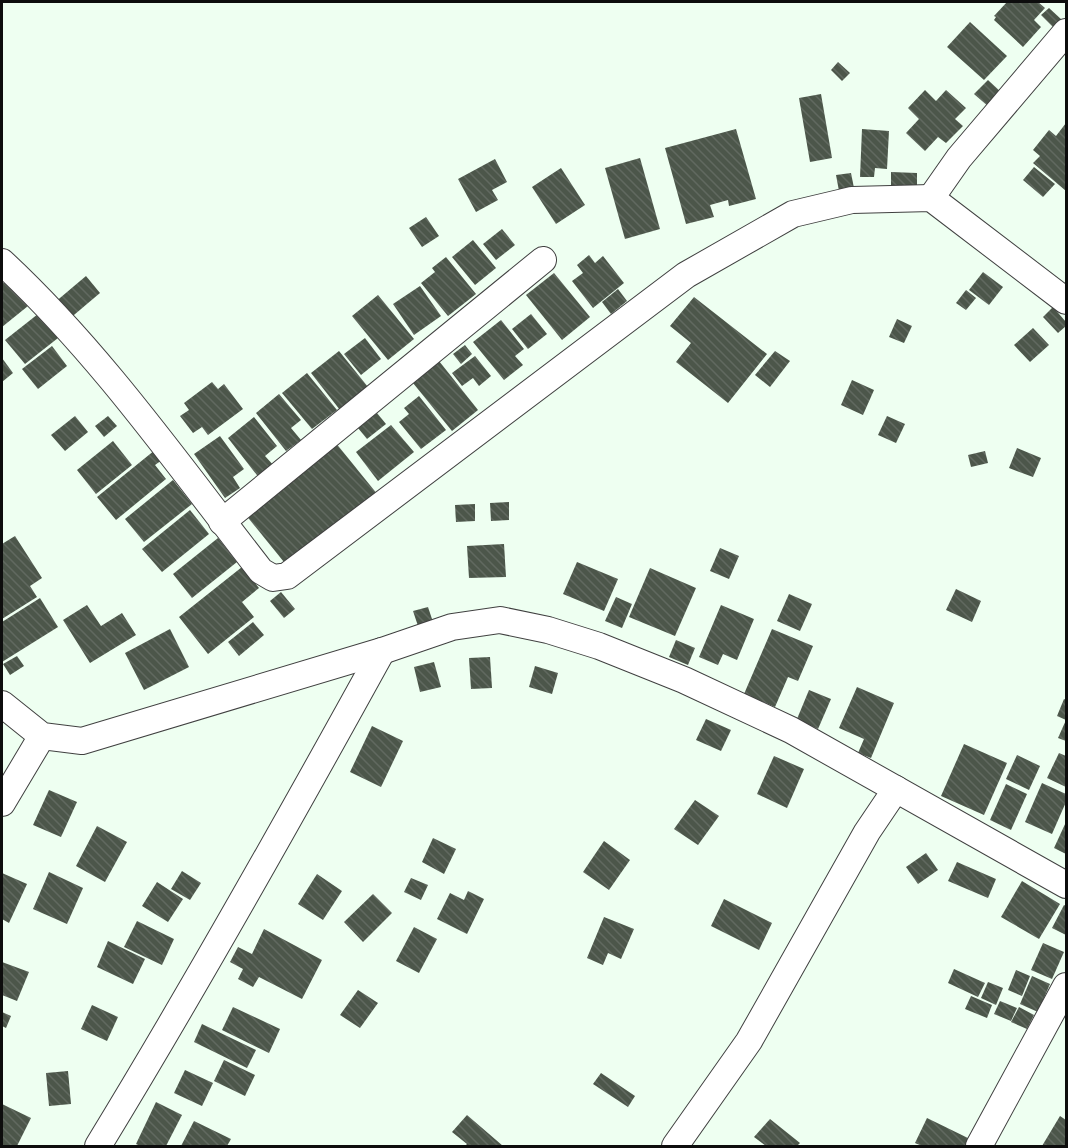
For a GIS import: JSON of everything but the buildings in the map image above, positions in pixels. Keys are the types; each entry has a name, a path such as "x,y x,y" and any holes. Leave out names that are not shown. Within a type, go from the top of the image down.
{"street":[{"path":"931,198 959,158 1066,32"},
{"path":"2,262 39,296 117,387 261,571 273,578 287,576 686,275 793,214 852,200 931,198 1066,301"},
{"path":"222,522 543,260"},
{"path":"2,704 42,736 82,741 382,651 452,627 500,620 548,630 599,646 684,680 791,730 1066,885"},
{"path":"98,1146 156,1052 284,829 382,651"},
{"path":"2,803 42,736"},
{"path":"675,1146 749,1041 867,832 896,789"},
{"path":"978,1146 1066,986"}]}
